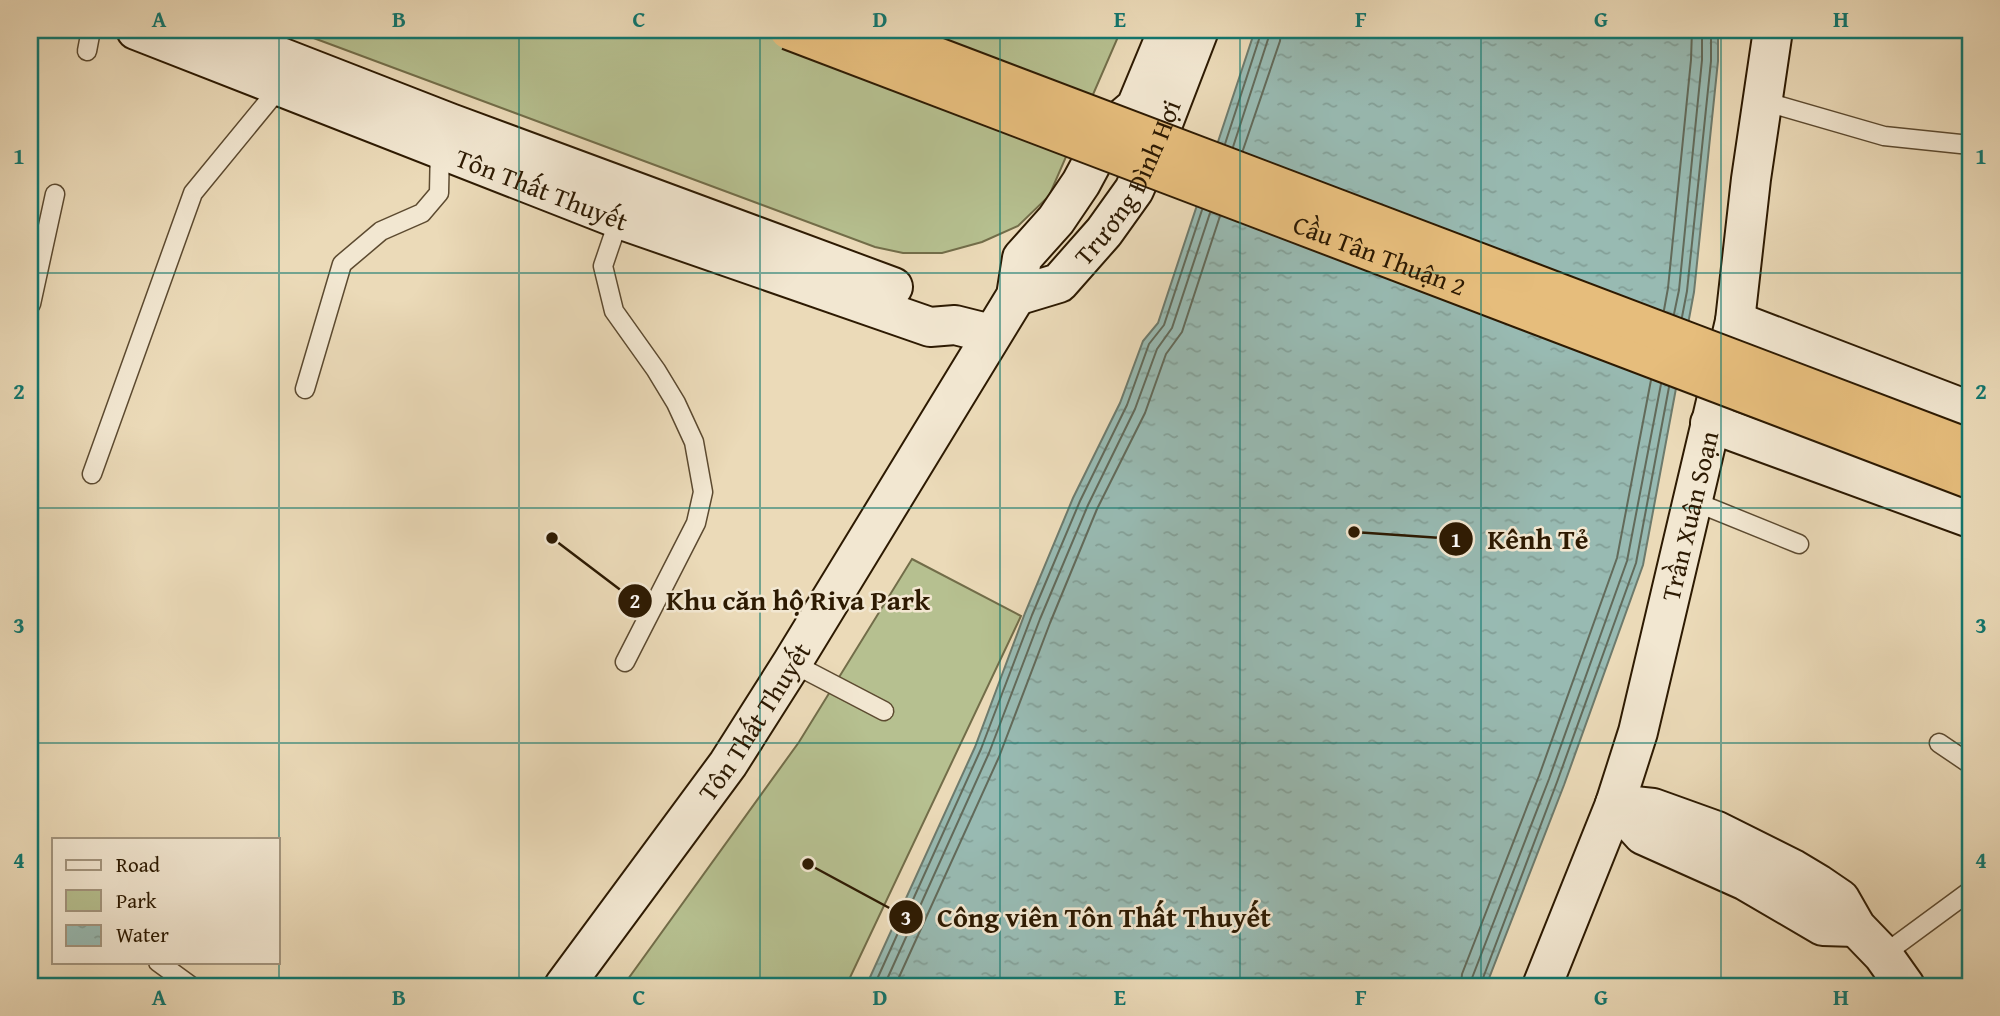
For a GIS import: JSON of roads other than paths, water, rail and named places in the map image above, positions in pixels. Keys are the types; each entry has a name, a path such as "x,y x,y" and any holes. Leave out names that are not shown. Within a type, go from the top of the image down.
{"main road":[{"name":"Tôn Thất Thuyết","path":"136,30 280,87 444,136 941,304 955,325"},
{"name":"Tôn Thất Thuyết","path":"211,30 620,219 930,327 955,325 991,334 792,663 727,764 564,986"},
{"name":"Cầu Tân Thuận 2","path":"789,30 1970,479"},
{"name":"Cầu Tân Thuận 2","path":"865,30 1970,449"},
{"name":"Trương Đình Hợi","path":"1110,129 1112,97 1141,30"},
{"name":"Trương Đình Hợi","path":"991,334 1016,296 1022,258 1069,201 1110,129 1136,107 1168,30"},
{"name":"Trương Đình Hợi","path":"1016,296 1059,283 1104,232 1134,190 1199,30"},
{"name":"Trần Xuân Soạn","path":"1542,986 1615,804 1638,732 1735,321 1751,179 1773,30"},
{"path":"1735,321 1970,411"},
{"path":"1710,423 1970,518"},
{"path":"1615,804 1653,808 1717,831 1793,869 1840,899 1856,927 1883,956 1905,986"}],"lane":[{"path":"87,51 91,30"},
{"path":"92,474 193,193 280,87"},
{"path":"1763,101 1884,136 1970,145"},
{"path":"304,389 342,264 381,231 422,213 439,192 444,136"},
{"path":"31,304 55,194"},
{"path":"620,219 603,266 614,311 676,403 694,442 703,492 696,523 625,662"},
{"path":"1693,501 1799,544"},
{"path":"792,663 884,711"},
{"path":"1939,743 1970,764"},
{"path":"1883,956 1970,891"},
{"path":"161,964 191,986"}],"water":[{"path":"1255,30 1718,30 1718,61 1694,292 1643,565 1564,785 1486,986 866,986 975,747 1025,613 1073,498 1120,403 1143,341 1158,323"}],"place":[{"name":"Kênh Tẻ","path":"1354,532"},
{"name":"Khu căn hộ Riva Park","path":"552,538"},
{"name":"Công viên Tôn Thất Thuyết","path":"808,864"}]}
